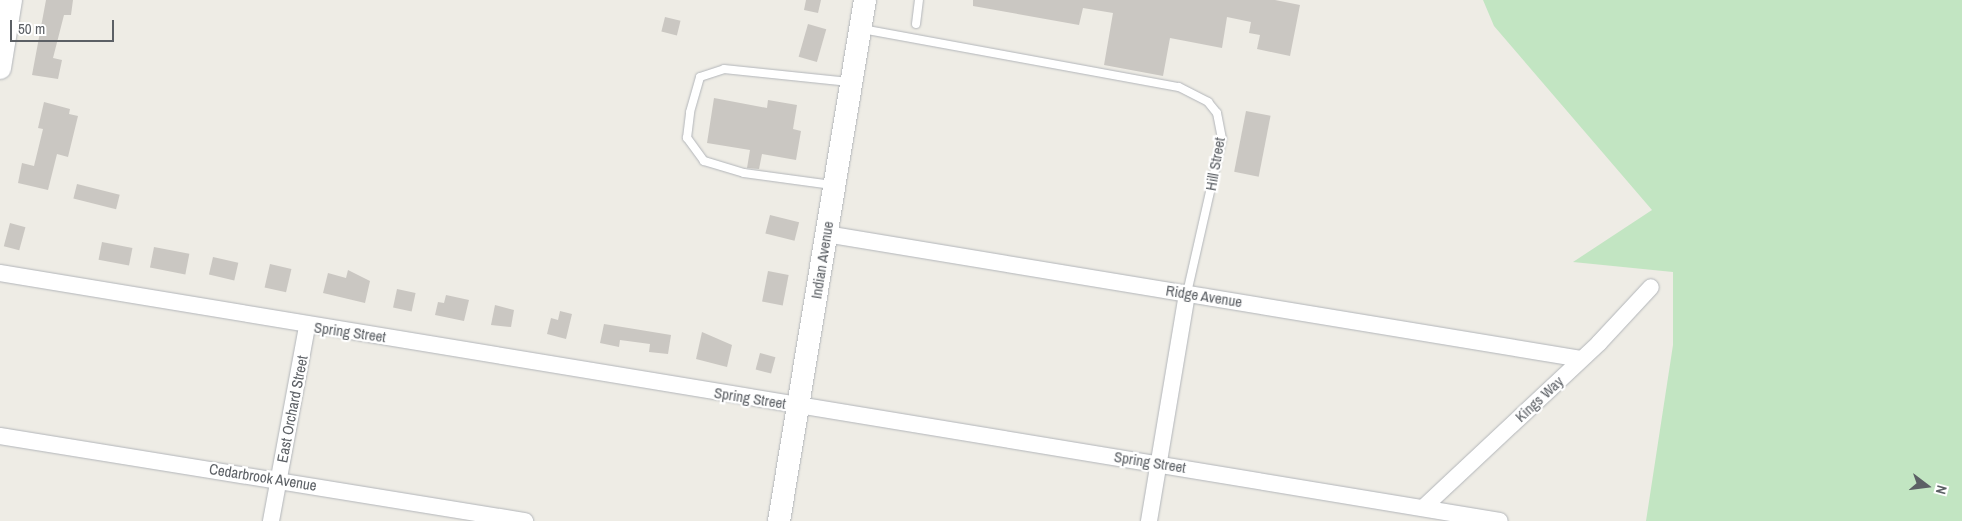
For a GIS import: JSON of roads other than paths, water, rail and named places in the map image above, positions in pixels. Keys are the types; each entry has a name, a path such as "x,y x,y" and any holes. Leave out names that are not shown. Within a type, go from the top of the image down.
{"street":[{"path":"0,68 11,0"},
{"name":"Indian Avenue","path":"779,521 865,0"},
{"name":"Ridge Avenue","path":"826,234 1581,359"},
{"name":"Spring Street","path":"0,273 307,326 1424,507 1500,521"},
{"name":"Kings Way","path":"1424,507 1581,359 1651,287"},
{"name":"Hill Street","path":"1149,521 1186,293"},
{"name":"East Orchard Street","path":"271,521 307,326"},
{"name":"Cedarbrook Avenue","path":"0,436 525,521"}],"lane":[{"path":"916,24 919,0"},
{"name":"Hill Street","path":"860,28 1180,87 1208,102 1217,113 1222,139 1186,293"},
{"path":"834,185 744,173 704,160 687,138 690,112 700,77 724,69 851,82"}]}
